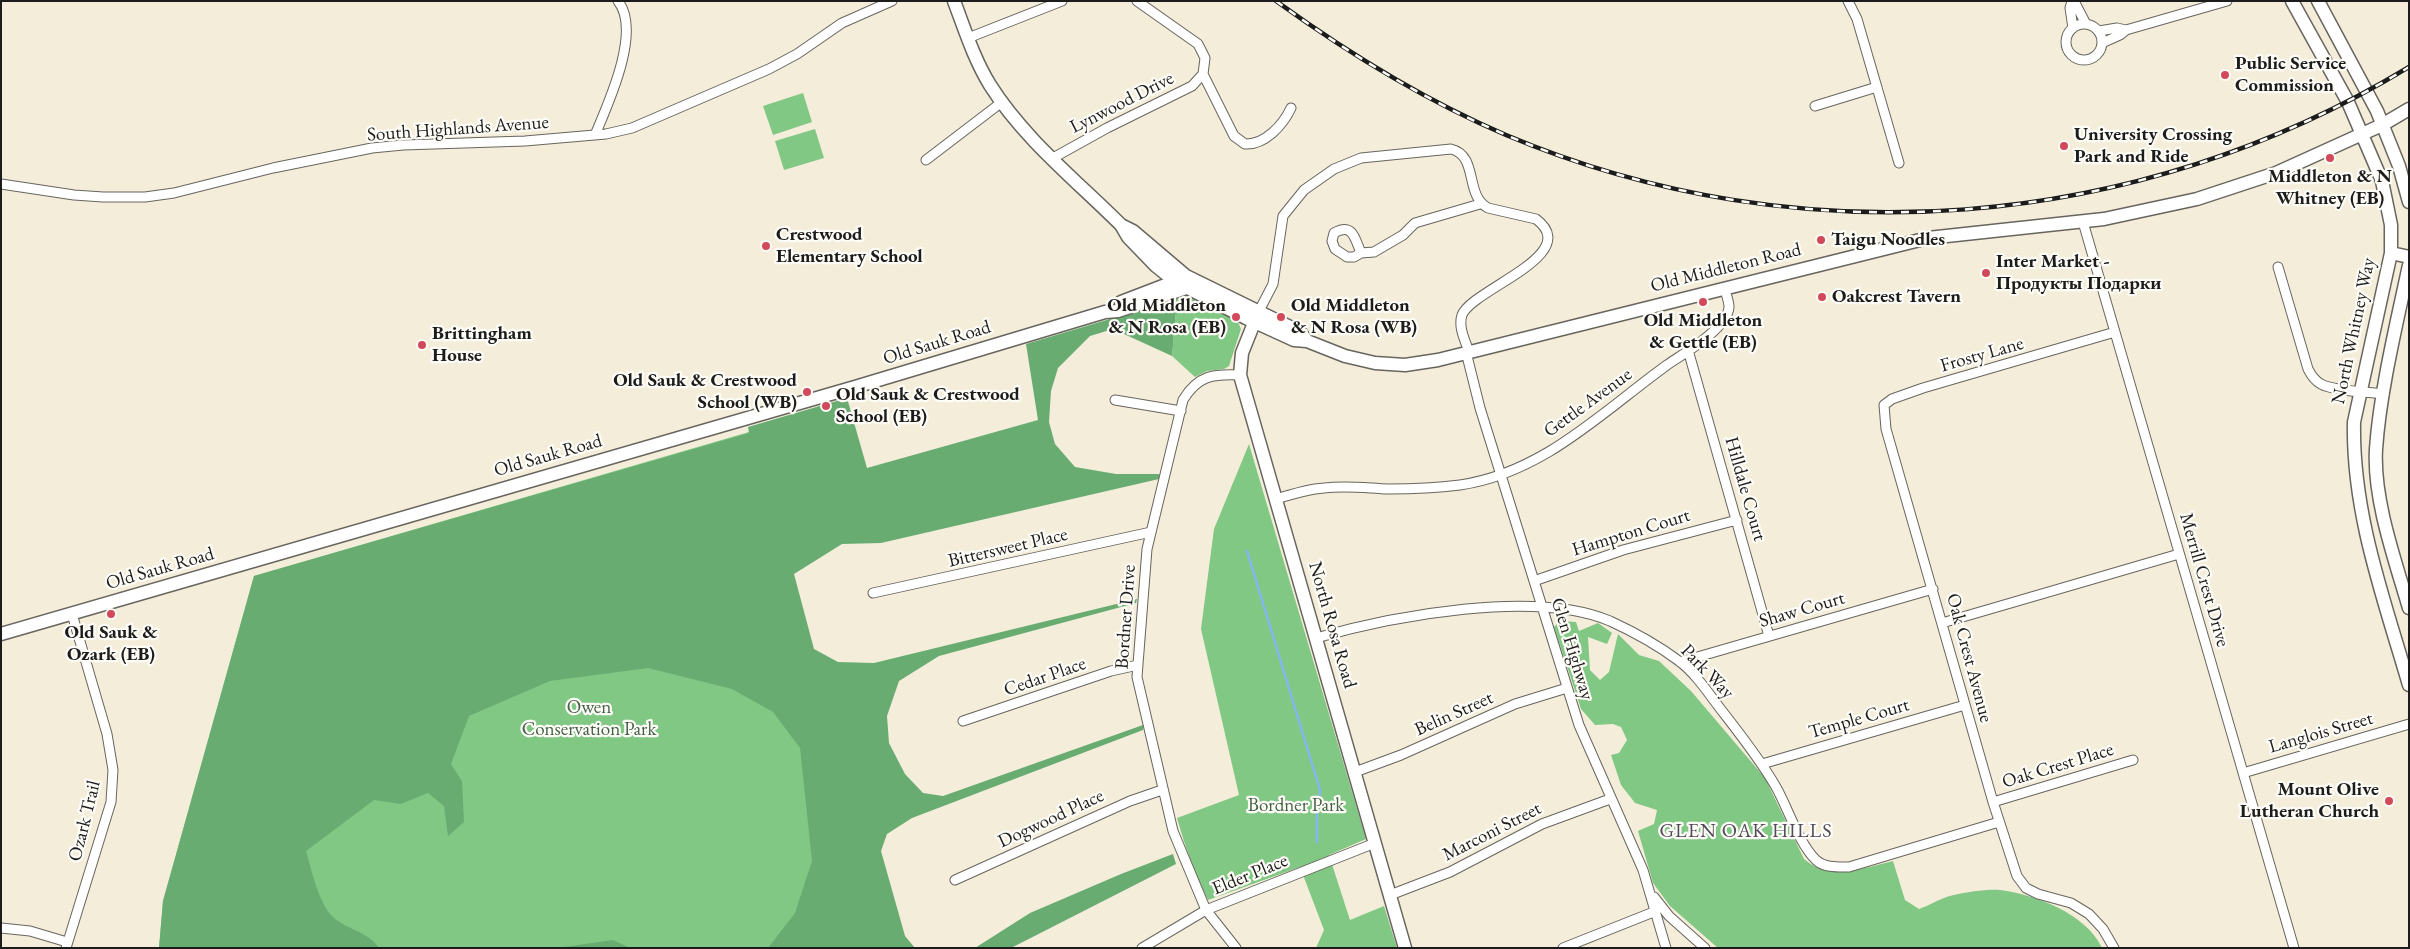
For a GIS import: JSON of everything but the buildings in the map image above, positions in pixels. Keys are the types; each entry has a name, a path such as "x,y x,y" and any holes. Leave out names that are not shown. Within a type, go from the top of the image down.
{"street":[{"path":"595,135 613,90 625,44 627,26 618,1"},
{"name":"South Highlands Avenue","path":"1,184 74,195 145,197 174,193 273,168 372,148 403,145 525,141 595,135 632,128 769,69 797,54 842,23 892,1"},
{"name":"Old Middleton Road","path":"954,1 985,77 1002,102 1034,140 1122,225 1133,231 1182,282"},
{"path":"968,38 1062,1"},
{"path":"1138,1 1198,44 1205,58 1203,74 1234,136 1245,144 1262,139 1275,131 1287,118 1291,108"},
{"path":"1848,1 1857,19 1899,163"},
{"path":"2073,1 2086,24 2099,31 2117,28 2126,30"},
{"path":"2073,1 2070,8 2073,28 2066,41 2068,50 2075,58 2085,60 2095,56 2102,43 2120,35 2126,30 2227,1"},
{"name":"North Whitney Way","path":"2292,1 2344,94 2388,199 2391,225 2391,253 2360,390 2354,422 2353,449 2358,504 2409,685"},
{"path":"2318,1 2362,82 2382,125 2399,166 2409,202"},
{"path":"2073,28 2086,24"},
{"path":"2099,31 2102,43"},
{"name":"Lynwood Drive","path":"1053,158 1106,128 1192,86 1203,74"},
{"path":"1814,106 1877,87"},
{"path":"926,160 1002,102"},
{"name":"Old Middleton Road","path":"1122,225 1128,236 1156,266 1182,282 1256,317 1294,340 1307,341 1361,361 1391,365 1421,363 1928,238 2083,222 2169,206 2221,192 2276,173 2382,125 2409,109"},
{"path":"1256,317 1273,284 1283,216 1304,190 1334,169 1362,158 1446,148 1456,150 1465,158 1474,193 1480,204 1415,223 1403,235 1374,252 1361,253"},
{"name":"Glen Highway","path":"1480,204 1488,208 1536,219 1546,230 1547,246 1538,258 1487,291 1466,308 1460,322 1480,408 1579,725 1610,799 1633,847 1650,892 1666,948"},
{"name":"Merrill Crest Drive","path":"2083,222 2294,948"},
{"path":"2391,253 2409,257"},
{"path":"1148,290 1153,282 1156,266"},
{"path":"2409,266 2384,394 2376,449 2378,479 2384,513 2409,608"},
{"path":"2278,267 2308,369 2313,378 2320,384 2330,388 2384,394"},
{"name":"Old Sauk Road","path":"1106,312 1116,304 1148,290 1182,282"},
{"name":"Old Sauk Road","path":"1,634 892,376 1106,312 1118,311 1182,282"},
{"name":"Gettle Avenue","path":"1276,499 1323,488 1357,486 1410,488 1460,485 1501,475 1565,444 1712,333 1727,316 1729,308 1724,289"},
{"name":"North Rosa Road","path":"1256,317 1242,354 1240,375 1405,948"},
{"name":"Frosty Lane","path":"1886,429 1885,402 1923,388 2115,332"},
{"name":"Hilldale Court","path":"1688,350 1769,636"},
{"name":"Bordner Drive","path":"1236,948 1206,910 1173,831 1137,677 1144,572 1150,532 1183,400 1195,383 1218,375 1240,375"},
{"path":"1115,400 1180,411"},
{"name":"Oak Crest Avenue","path":"1886,429 1993,802 2017,876 2020,882 2031,890 2071,902 2089,914 2103,929 2114,948"},
{"name":"Hampton Court","path":"1534,581 1624,550 1737,520"},
{"name":"Bittersweet Place","path":"873,593 1150,532"},
{"path":"1942,623 2179,554"},
{"name":"Shaw Court","path":"1680,662 1933,589"},
{"name":"Park Way","path":"1316,638 1368,625 1475,608 1542,607 1585,613 1609,621 1656,646 1680,662 1708,693 1762,764 1816,861 1834,867 1849,867 1999,822"},
{"name":"Ozark Trail","path":"66,945 111,802 113,770 106,734 72,614"},
{"name":"Cedar Place","path":"963,721 1111,671 1138,664"},
{"name":"Belin Street","path":"1355,772 1401,755 1516,704 1567,688"},
{"name":"Temple Court","path":"1762,764 1965,705"},
{"name":"Langlois Street","path":"2243,773 2409,724"},
{"name":"Oak Crest Place","path":"1993,802 2133,760"},
{"name":"Dogwood Place","path":"955,880 1130,801 1162,790"},
{"name":"Marconi Street","path":"1390,895 1450,872 1542,824 1610,799"},
{"name":"Elder Place","path":"1142,948 1206,910 1376,843"},
{"path":"1650,892 1669,916 1705,948"},
{"path":"1563,948 1656,911"},
{"path":"1,928 30,931 66,945"}],"green space":[{"path":"803,93 812,122 773,135 763,106"},
{"path":"815,129 824,158 784,170 775,141"},
{"path":"1190,296 1238,322 1241,329 1229,366 1224,369 1207,371 1195,377 1172,356 1177,299"},
{"name":"Owen Conservation Park","path":"1177,299 1172,356 1113,329 1090,336 1058,368 1051,391 1049,422 1055,444 1075,467 1116,474 1159,474 1159,479 881,543 842,544 794,574 814,649 838,662 874,663 1137,599 1136,603 939,656 899,681 887,716 889,743 905,774 923,793 943,796 1143,725 1143,730 912,818 887,834 881,851 905,936 915,948 768,948 795,913 812,861 800,748 773,712 732,689 648,668 550,681 469,716 451,764 462,781 464,822 448,836 444,806 428,793 401,804 374,800 306,851 316,885 327,910 343,924 369,938 379,948 159,948 163,901 254,576 749,433 748,427 847,398 867,468 1038,420 1026,344"},
{"name":"Owen Conservation Park","path":"749,432 893,948 159,948 163,901 254,576"},
{"name":"Bordner Park","path":"1249,444 1366,839 1329,855 1350,920 1384,906 1397,948 1316,948 1324,930 1300,867 1208,900 1180,829 1177,818 1239,795 1201,629 1214,529"},
{"path":"1560,621 1576,622 1579,631 1598,623 1612,633 1607,644 1588,637 1590,670 1600,680 1609,672 1618,634 1639,655 1659,661 1691,691 1765,778 1804,859 1814,866 1836,872 1858,870 1893,861 1905,900 1919,909 1950,896 1977,891 2000,890 2014,892 2043,901 2072,916 2085,925 2095,936 2102,948 1718,948 1670,906 1653,883 1638,831 1654,824 1657,810 1635,803 1621,785 1611,755 1619,753 1627,740 1621,727 1613,724 1595,725 1581,709 1554,627"},
{"path":"1173,854 1176,864 1011,948 975,948 1030,913"},
{"path":"613,940 630,948 563,948 564,947"}],"waterway":[{"path":"1247,551 1320,790 1317,814 1317,842"}],"railway":[{"path":"1276,1 1331,39 1416,91 1506,135 1618,174 1733,200 1849,211 1966,209 2081,194 2194,165 2304,122 2409,67"}],"place":[{"name":"Public Service Commission","path":"2225,75"},
{"name":"University Crossing Park and Ride","path":"2064,146"},
{"name":"Middleton & N Whitney (EB)","path":"2330,158"},
{"name":"Taigu Noodles","path":"1821,240"},
{"name":"Crestwood Elementary School","path":"766,246"},
{"name":"Inter Market - Продукты Подарки","path":"1986,273"},
{"name":"Oakcrest Tavern","path":"1822,297"},
{"name":"Old Middleton & Gettle (EB)","path":"1703,302"},
{"name":"Old Middleton & N Rosa (EB)","path":"1236,317"},
{"name":"Old Middleton & N Rosa (WB)","path":"1281,317"},
{"name":"Brittingham House","path":"422,345"},
{"name":"Old Sauk & Crestwood School (WB)","path":"807,392"},
{"name":"Old Sauk & Crestwood School (EB)","path":"826,406"},
{"name":"Old Sauk & Ozark (EB)","path":"111,614"},
{"name":"Mount Olive Lutheran Church","path":"2389,801"}],"district":[{"name":"GLEN OAK HILLS","path":"1746,832"}]}
